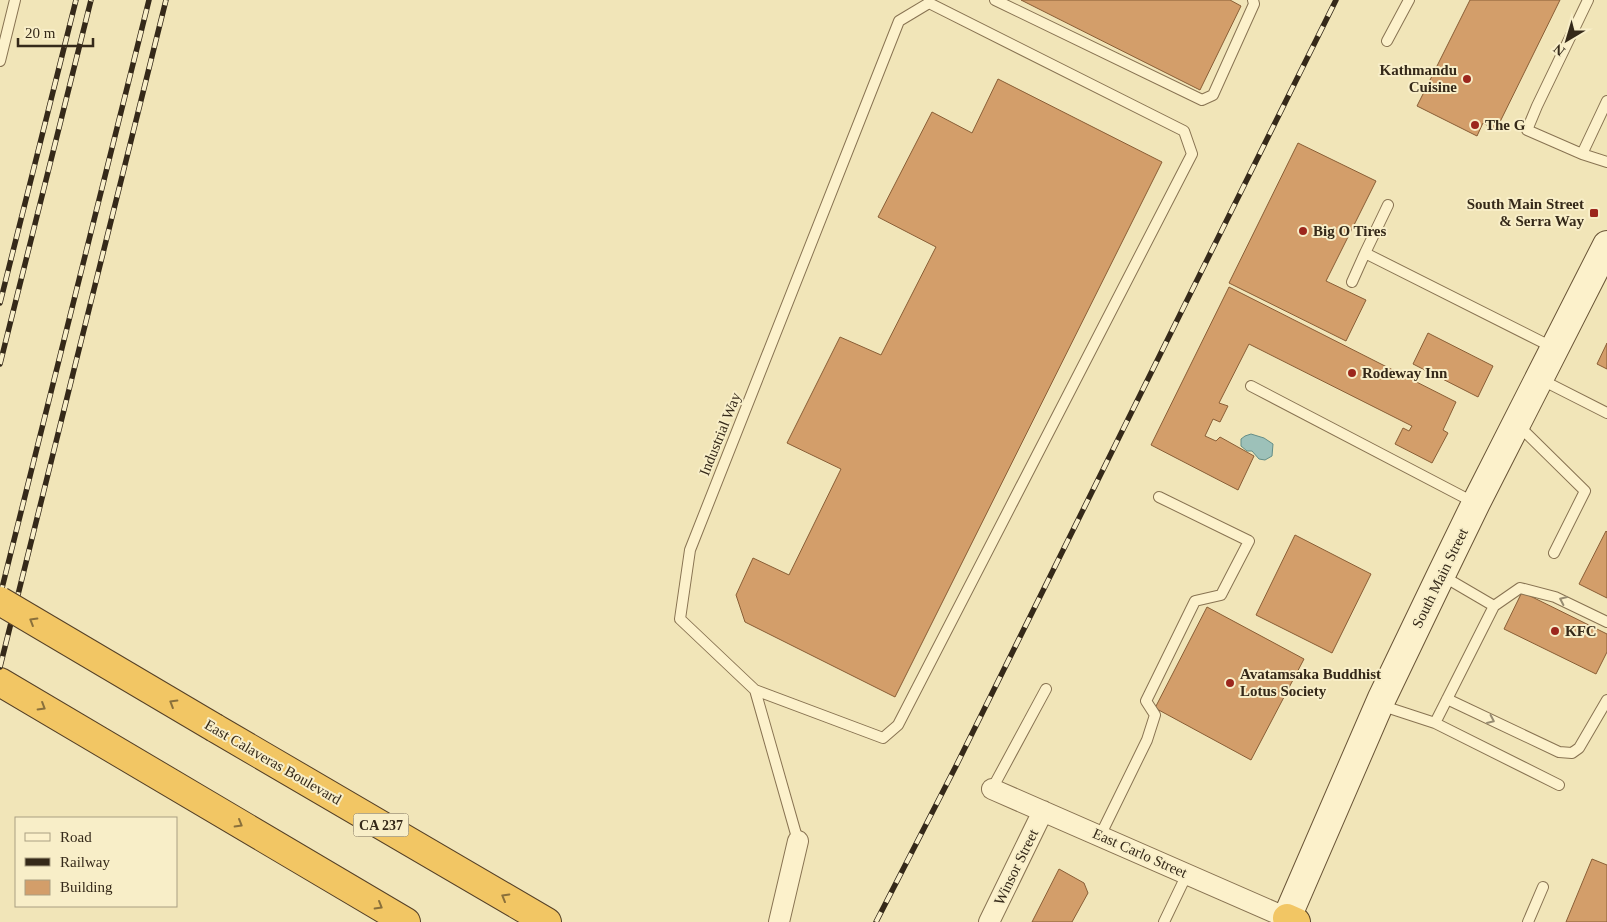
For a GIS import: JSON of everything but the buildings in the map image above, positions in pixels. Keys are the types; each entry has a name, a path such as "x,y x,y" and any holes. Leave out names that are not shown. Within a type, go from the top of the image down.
{"highway":[{"name":"East Calaveras Boulevard","path":"0,601 547,922"},
{"path":"0,682 406,922"}],"main road":[{"name":"South Main Street","path":"1289,921 1380,704 1476,503 1607,246"}],"street":[{"name":"East Carlo Street","path":"992,789 1187,874 1289,921"},
{"name":"Winsor Street","path":"988,922 1043,811"},
{"path":"779,922 798,841"}],"lane":[{"path":"0,61 15,0"},
{"path":"994,0 1202,100 1213,95 1254,4 1253,0"},
{"path":"1387,41 1409,0"},
{"path":"1588,0 1527,130 1582,154 1607,162"},
{"name":"Industrial Way","path":"928,3 1184,131 1192,154 898,725 883,738 755,690 680,619 690,550 899,21 928,3"},
{"path":"1582,154 1607,101"},
{"path":"1352,282 1388,205"},
{"path":"1365,253 1555,348"},
{"path":"1539,378 1607,413"},
{"path":"1251,386 1476,503"},
{"path":"1517,423 1585,492 1554,553"},
{"path":"1100,836 1147,740 1155,715 1146,701 1195,601 1222,595 1249,541 1159,497"},
{"path":"1441,575 1494,606"},
{"path":"1435,723 1494,606 1520,588 1555,597 1607,622"},
{"path":"992,789 1046,689"},
{"path":"755,690 798,841"},
{"path":"1447,699 1559,752 1572,754 1579,748 1607,700"},
{"path":"1380,704 1435,723 1559,785"},
{"path":"1164,922 1187,874"},
{"path":"1528,922 1543,887"}],"water":[{"path":"1251,434 1264,438 1273,444 1272,456 1265,460 1259,459 1252,451 1247,451 1241,446 1241,439"}],"railway":[{"path":"0,303 76,0"},
{"path":"0,364 91,0"},
{"path":"0,596 149,0"},
{"path":"0,667 166,0"},
{"path":"876,922 956,766 1336,0"}],"place":[{"name":"Kathmandu Cuisine","path":"1467,79"},
{"name":"The G","path":"1475,125"},
{"name":"South Main Street & Serra Way","path":"1594,213"},
{"name":"Big O Tires","path":"1303,231"},
{"name":"Rodeway Inn","path":"1352,373"},
{"name":"KFC","path":"1555,631"},
{"name":"Avatamsaka Buddhist Lotus Society","path":"1230,683"}]}
